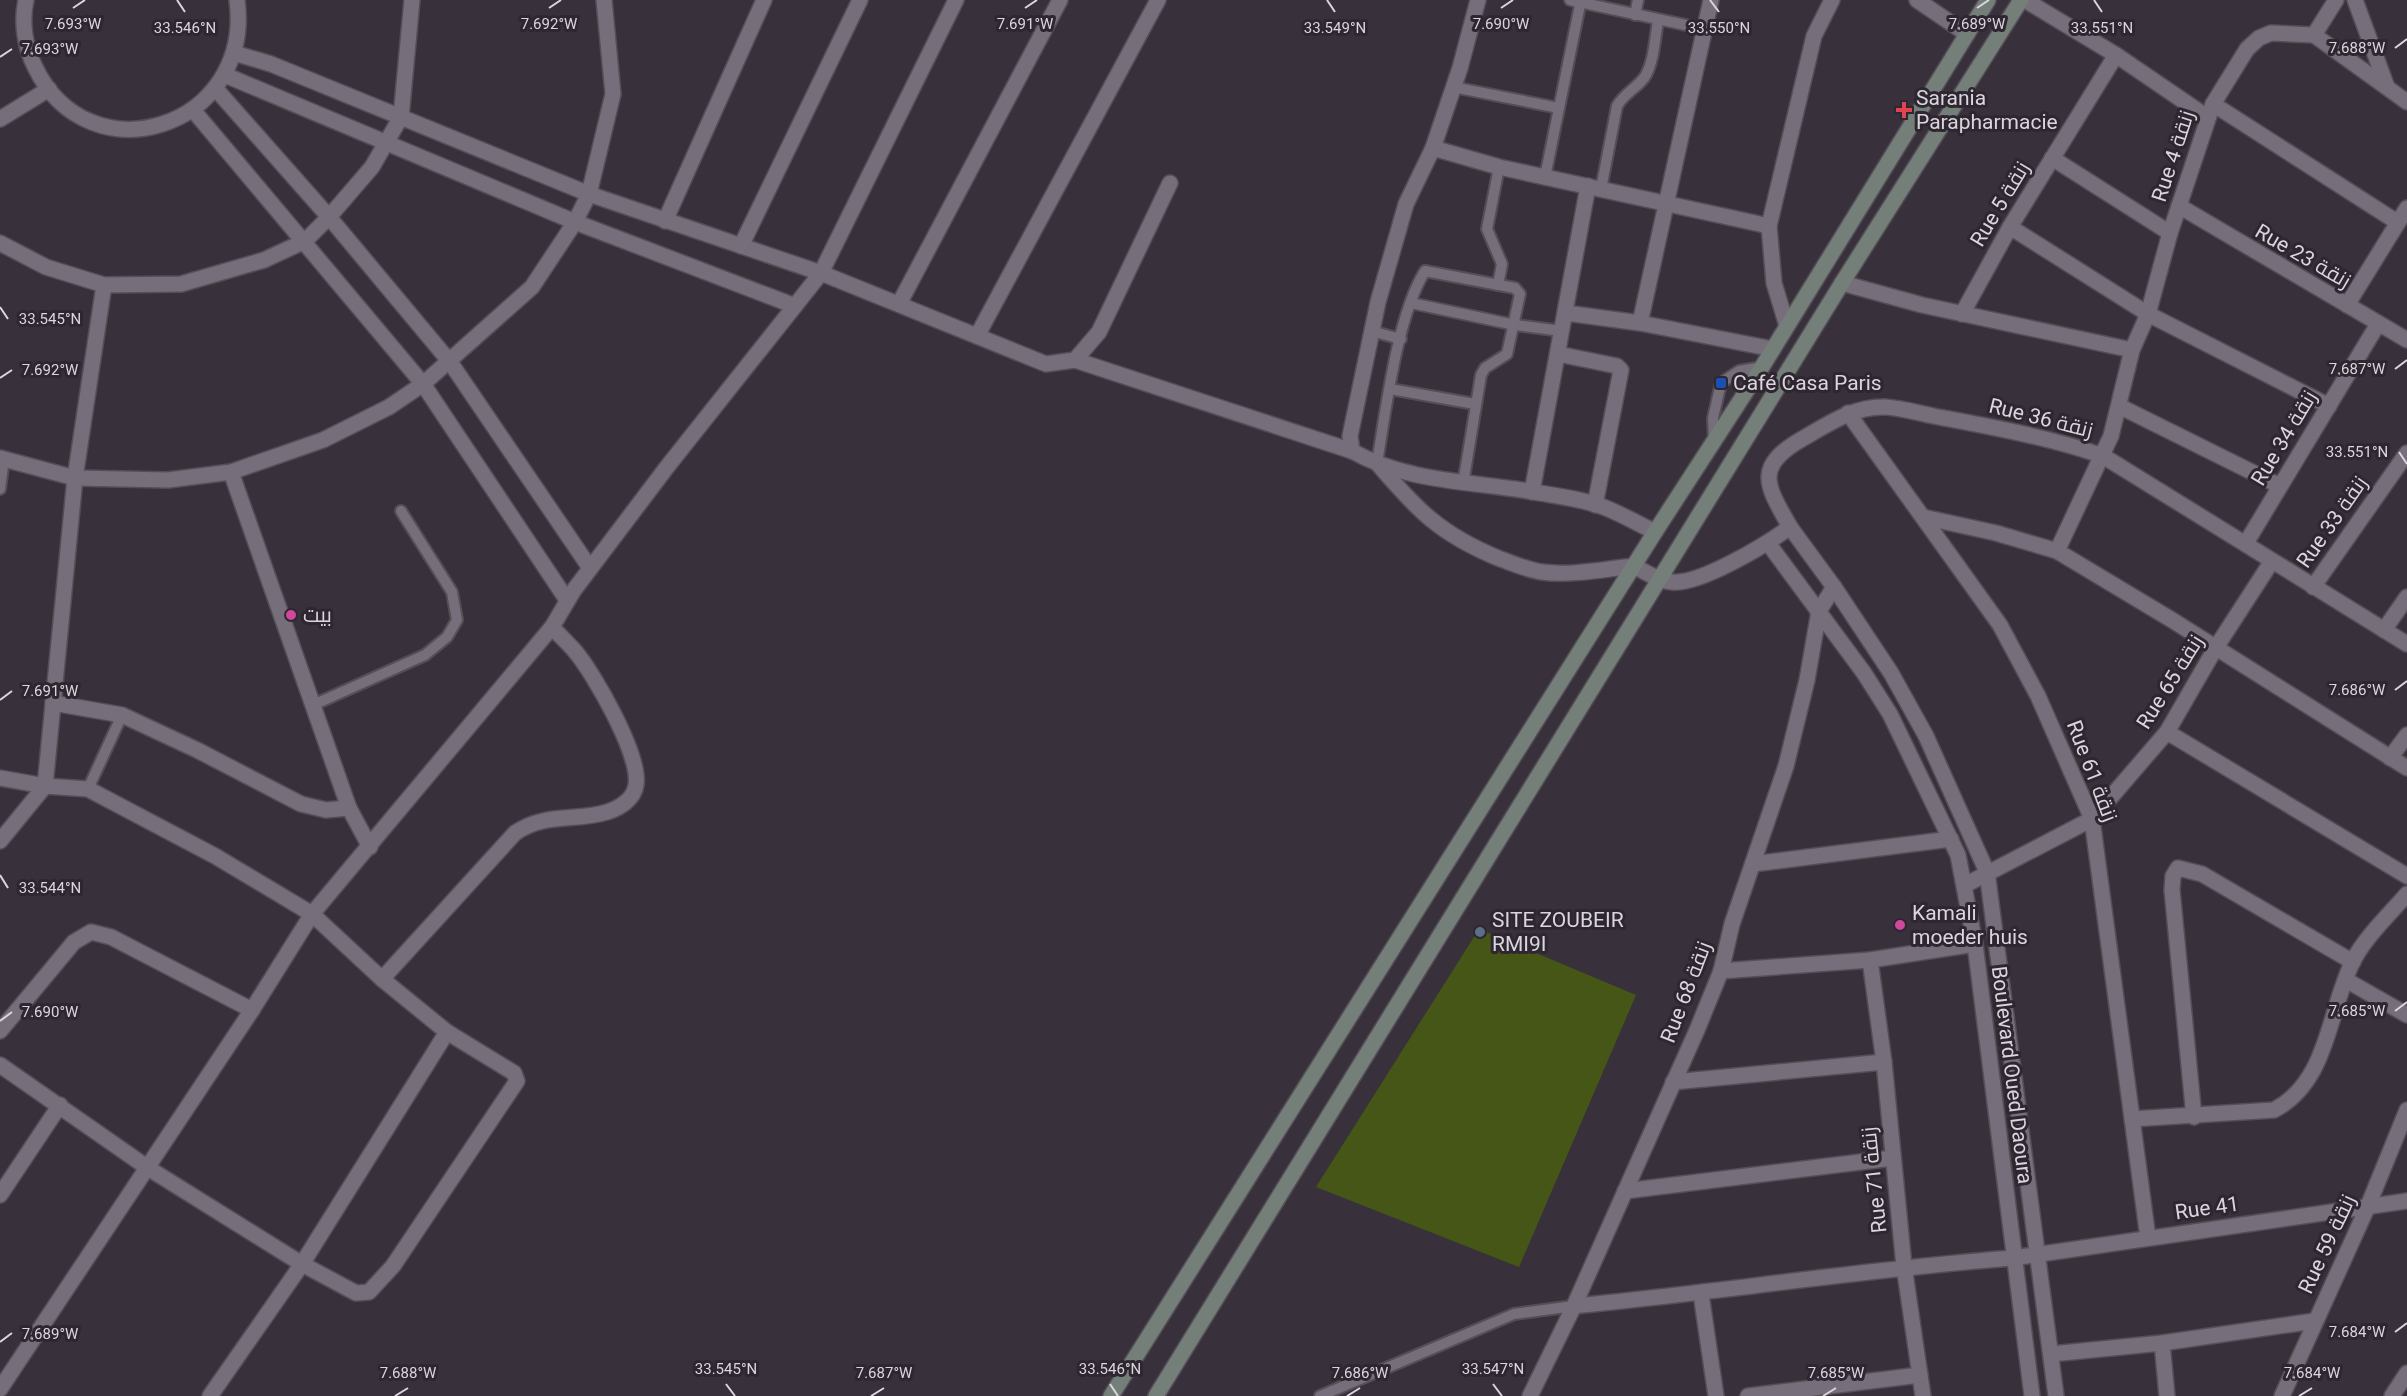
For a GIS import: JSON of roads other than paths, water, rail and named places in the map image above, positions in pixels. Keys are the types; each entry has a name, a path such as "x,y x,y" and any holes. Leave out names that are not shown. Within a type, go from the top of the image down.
{"main road":[{"path":"1111,1396 1655,532 1762,367 1988,0"},
{"path":"1156,1396 1842,283 2023,0"}],"street":[{"path":"26,0 26,42 31,59 49,89 61,102 91,121 126,129 161,125 193,110 215,88 225,75 234,53 238,36 237,0"},
{"path":"0,243 46,267 104,285 181,284 264,260 305,241 372,167 387,145 401,117 412,0"},
{"path":"2,458 75,478 168,480 231,472 323,440 389,407 423,384 532,287 575,222 589,194 613,94 603,0"},
{"path":"665,220 764,0"},
{"path":"741,246 860,0"},
{"path":"0,1389 252,1010 312,914 552,627 567,600 590,568 821,273 956,0"},
{"path":"899,304 1060,0"},
{"path":"977,336 1158,0"},
{"path":"1352,451 1350,436 1371,331 1406,204 1433,148 1478,0"},
{"path":"1640,323 1711,0"},
{"path":"1787,326 1774,283 1769,226 1814,36 1832,0"},
{"path":"1917,0 1967,34"},
{"path":"2023,0 2397,222"},
{"path":"2336,0 2314,35 2407,102"},
{"path":"2355,0 2386,87"},
{"name":"Rue 4 زنقة","path":"2057,551 2103,456 2119,406 2132,350 2148,315 2169,233 2210,110 2247,49 2259,38 2271,33 2314,35"},
{"path":"234,53 271,64 589,194 821,273 1046,364 1074,360 1352,451 1406,473 1462,484 1532,492 1595,505 1655,532"},
{"name":"Rue 5 زنقة","path":"1962,314 2010,227 2116,55"},
{"path":"225,75 387,145 575,222 795,306"},
{"path":"215,88 329,217 450,362 590,568"},
{"path":"0,119 49,89"},
{"path":"193,110 423,384 567,600"},
{"path":"1433,148 1499,167 1769,226"},
{"path":"2052,158 2169,233"},
{"path":"1074,360 1099,332 1170,183"},
{"path":"1532,492 1562,332 1594,187"},
{"name":"Rue 23 زنقة","path":"2179,206 2407,340"},
{"path":"2347,305 2407,208"},
{"path":"2010,227 2148,315 2329,406"},
{"path":"1842,283 1962,314 2132,350"},
{"path":"0,841 45,786 75,478 104,285"},
{"path":"1566,313 1640,323 1773,349"},
{"name":"Rue 34 زنقة","path":"2246,543 2378,324"},
{"path":"1558,354 1617,366 1621,370 1595,505"},
{"path":"2119,406 2280,486"},
{"name":"Rue 36 زنقة","path":"1790,527 1769,490 1767,477 1771,463 1786,448 1848,413 1885,407 2005,429 2070,444 2103,456 2407,644"},
{"name":"Rue 61 زنقة","path":"1848,413 2000,626 2043,705 2092,819 2148,1238"},
{"name":"Rue 33 زنقة","path":"2313,587 2407,453"},
{"path":"1377,463 1411,503 1437,527 1465,545 1542,572 1634,566 1659,579 1674,583 1693,579 1768,543 1790,527"},
{"path":"231,472 349,808 370,847"},
{"path":"1923,517 1996,532 2057,551 2407,768"},
{"name":"Boulevard Oued Daoura","path":"1790,527 1892,673 1926,736 1987,872 2056,1396"},
{"name":"Boulevard Oued Daoura","path":"1768,543 1819,611 1890,714 1951,839 1965,885 1975,944 2032,1396"},
{"name":"Rue 65 زنقة","path":"1965,885 2092,819 2167,732 2215,649 2272,561"},
{"name":"Rue 68 زنقة","path":"1530,1396 1574,1306 1720,971 1732,924 1786,766 1807,680 1819,611 1834,587"},
{"path":"2384,630 2407,597"},
{"path":"382,980 515,832 540,820 608,812 630,799 636,785 635,768 615,715 586,667 552,627"},
{"path":"53,703 122,715 197,750 301,804 327,810 349,808"},
{"path":"2167,732 2407,876"},
{"path":"2390,758 2407,735"},
{"path":"0,778 45,786 88,789 215,856 312,914 382,980 447,1032 514,1073 517,1081 393,1266 369,1292 356,1293 302,1264 148,1168 0,1065"},
{"path":"1753,864 1951,839"},
{"path":"2193,1117 2172,890 2173,876 2178,868 2202,874 2353,962"},
{"path":"2132,1119 2193,1117 2274,1110 2289,1102 2300,1092 2315,1067 2353,962 2407,894"},
{"path":"0,1031 74,942 91,932 111,937 252,1010"},
{"path":"1720,971 1870,960 1975,944"},
{"name":"Rue 71 زنقة","path":"1870,960 1884,1062 1904,1266 1923,1396"},
{"path":"2346,980 2407,1015"},
{"path":"210,1396 302,1264 447,1032"},
{"path":"1673,1082 1884,1062"},
{"path":"0,1196 60,1105"},
{"name":"Rue 59 زنقة","path":"2282,1396 2368,1206 2407,1110"},
{"path":"1625,1191 1893,1158"},
{"name":"Rue 41","path":"1574,1306 1701,1294 1904,1266 2039,1254 2407,1201"},
{"path":"1701,1294 1716,1396"},
{"path":"2051,1354 2162,1343 2314,1321"},
{"path":"2162,1343 2167,1396"},
{"path":"2392,1396 2407,1373"},
{"path":"1748,1396 1817,1391 1920,1375"}],"lane":[{"path":"1635,15 1638,0"},
{"path":"1545,177 1577,1 1658,21 1704,29"},
{"path":"1594,187 1617,106 1622,97 1644,78 1648,70 1658,21"},
{"path":"1453,87 1559,108"},
{"path":"1498,285 1502,264 1487,229 1499,167"},
{"path":"1377,463 1401,339 1411,303 1425,271 1519,290 1515,325 1507,354 1485,368 1481,375 1462,484"},
{"path":"1411,303 1515,325 1562,332"},
{"path":"1371,331 1401,339"},
{"path":"1714,441 1713,417 1721,384 1739,371 1762,367"},
{"path":"1390,389 1475,404"},
{"path":"0,489 2,458"},
{"path":"313,705 425,655 447,637 457,620 452,592 401,511"},
{"path":"88,789 122,715"},
{"path":"1320,1396 1514,1314 1574,1306"}],"place":[{"name":"Sarania Parapharmacie","path":"1904,110"},
{"name":"Café Casa Paris","path":"1721,383"},
{"name":"بيت","path":"291,615"},
{"name":"Kamali moeder huis","path":"1900,925"},
{"name":"SITE ZOUBEIR RMI9I","path":"1480,932"}]}
